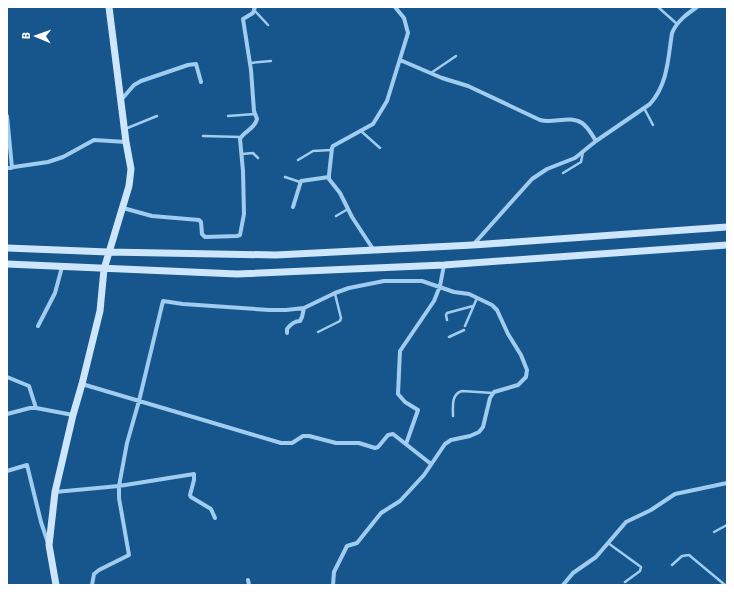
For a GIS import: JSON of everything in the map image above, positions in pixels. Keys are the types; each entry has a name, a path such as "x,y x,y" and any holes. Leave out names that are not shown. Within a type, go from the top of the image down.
{"street":[{"path":"49,545 55,492 72,415 82,384 100,311 104,269 108,252 123,208 129,186 131,169 124,130 109,7"},
{"path":"373,249 329,177 331,150 333,146 376,121 387,101 408,33 404,18 396,7"},
{"path":"473,245 532,179 540,173 568,162 644,108 657,96 662,86 672,33 680,20 697,7"},
{"path":"123,208 152,216 199,220 201,222 202,234 205,237 240,235 244,214 243,171 240,143 241,137 256,123 250,63 243,19 253,13 255,9"},
{"path":"400,60 468,86 540,120 552,122 569,120 578,121 585,125 596,141"},
{"path":"121,100 134,85 141,81 188,65 196,64 201,82"},
{"path":"7,116 9,168 48,162 63,157 94,140 126,142"},
{"path":"293,207 300,182 329,177"},
{"path":"7,248 108,252 276,255 473,245 727,226"},
{"path":"7,264 237,274 444,265 727,245"},
{"path":"406,444 418,410 404,402 398,394 400,351 427,312 440,286 444,265"},
{"path":"38,326 55,293 62,267"},
{"path":"92,585 94,574 129,555 119,498 119,486 127,443 139,401 163,301 183,304 286,310 304,308 349,288 384,281 422,281 454,292 469,294 492,305 497,310 508,334 519,351 527,370 526,377 518,385 493,393 490,398 483,427 479,432 470,436 448,441 441,448 424,475 400,501 381,513 357,543 347,546 334,572 333,585"},
{"path":"287,333 289,326 296,321 300,321 304,308"},
{"path":"7,377 29,386 36,408"},
{"path":"82,384 281,443 292,443 303,436 309,436 336,443 359,443 374,448 378,447 385,438 391,434 395,435 431,464"},
{"path":"7,414 30,408 36,408 72,415"},
{"path":"7,471 26,465 41,522 49,545 56,585"},
{"path":"55,492 119,486 194,474 190,494 191,497 211,509 214,518"},
{"path":"563,585 568,577 596,557 626,522 652,510 675,494 726,484"},
{"path":"248,580 249,585"}],"lane":[{"path":"658,7 677,24"},
{"path":"255,9 268,25"},
{"path":"431,73 456,56"},
{"path":"250,63 271,61"},
{"path":"644,108 653,125"},
{"path":"228,116 255,114"},
{"path":"124,130 157,116"},
{"path":"361,131 380,148"},
{"path":"203,136 241,137"},
{"path":"298,160 314,151 331,150"},
{"path":"563,173 581,162 583,151"},
{"path":"241,154 253,153 258,158"},
{"path":"285,177 300,182"},
{"path":"336,216 348,209"},
{"path":"318,332 340,321 342,318 335,293"},
{"path":"449,337 465,328 477,298"},
{"path":"447,320 447,313 473,306"},
{"path":"453,416 454,396 457,392 493,393"},
{"path":"714,532 727,525"},
{"path":"608,543 641,567 640,571 625,582"},
{"path":"672,565 682,556 689,555 725,585"}]}
